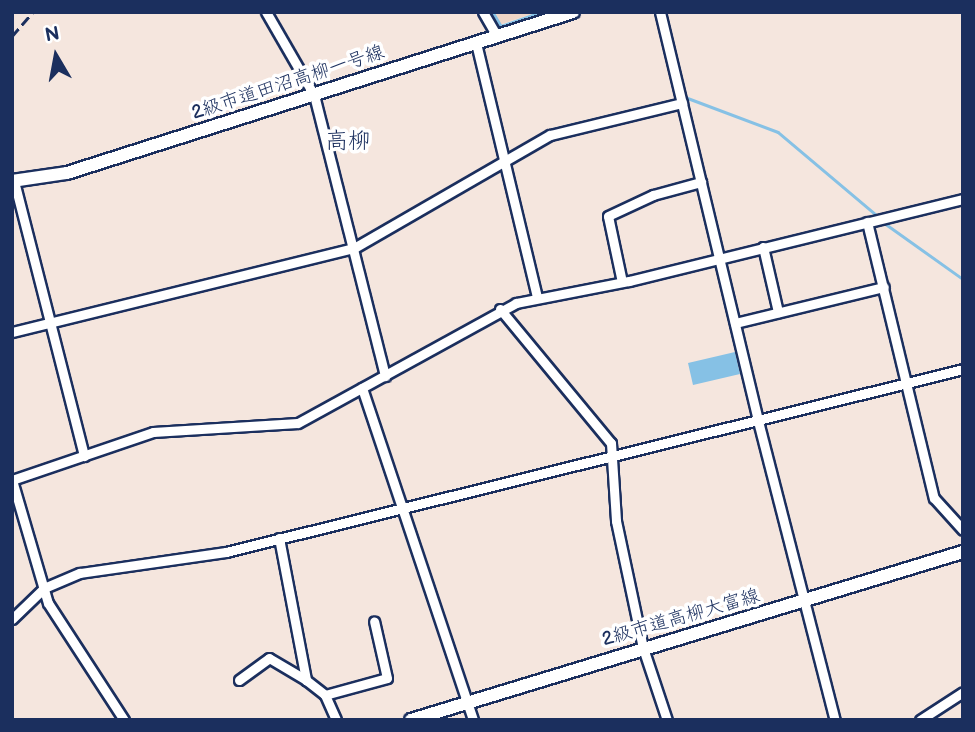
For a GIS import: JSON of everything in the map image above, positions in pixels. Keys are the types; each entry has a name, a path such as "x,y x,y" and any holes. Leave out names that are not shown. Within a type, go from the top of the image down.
{"street":[{"path":"266,12 314,94 385,376"},
{"path":"483,12 497,36"},
{"name":"2級市道田沼高柳一号線","path":"13,181 67,173 573,12"},
{"path":"660,12 758,421 835,720"},
{"path":"476,43 537,297"},
{"path":"12,332 354,248 551,135 682,103"},
{"path":"13,181 52,322 84,456"},
{"path":"622,282 608,216 653,195 701,182"},
{"path":"124,720 48,603 12,480 153,432 298,423 500,309 537,297 622,282 963,199"},
{"path":"867,222 934,498 963,530"},
{"path":"762,247 778,312"},
{"path":"734,323 884,286"},
{"path":"500,309 611,443 616,521 643,648 667,720"},
{"path":"12,619 44,588 80,573 226,552 963,369"},
{"path":"362,388 473,720"},
{"path":"279,538 306,680"},
{"name":"2級市道高柳大富線","path":"411,720 963,552"},
{"path":"325,695 387,678 374,621"},
{"path":"239,680 269,658 325,695 336,720"},
{"path":"920,720 963,692"}],"shaded area":[{"path":"483,12 538,12 492,27"}],"water":[{"path":"735,352 740,374 693,385 688,363"}],"waterway":[{"path":"493,12 501,26 541,12"},
{"path":"534,139 553,129 685,97 778,132 879,217"},
{"path":"883,222 963,279"},
{"path":"12,327 132,298"}],"railway":[{"path":"12,36 33,12"}],"district":[{"name":"高柳","path":"348,141"}]}
